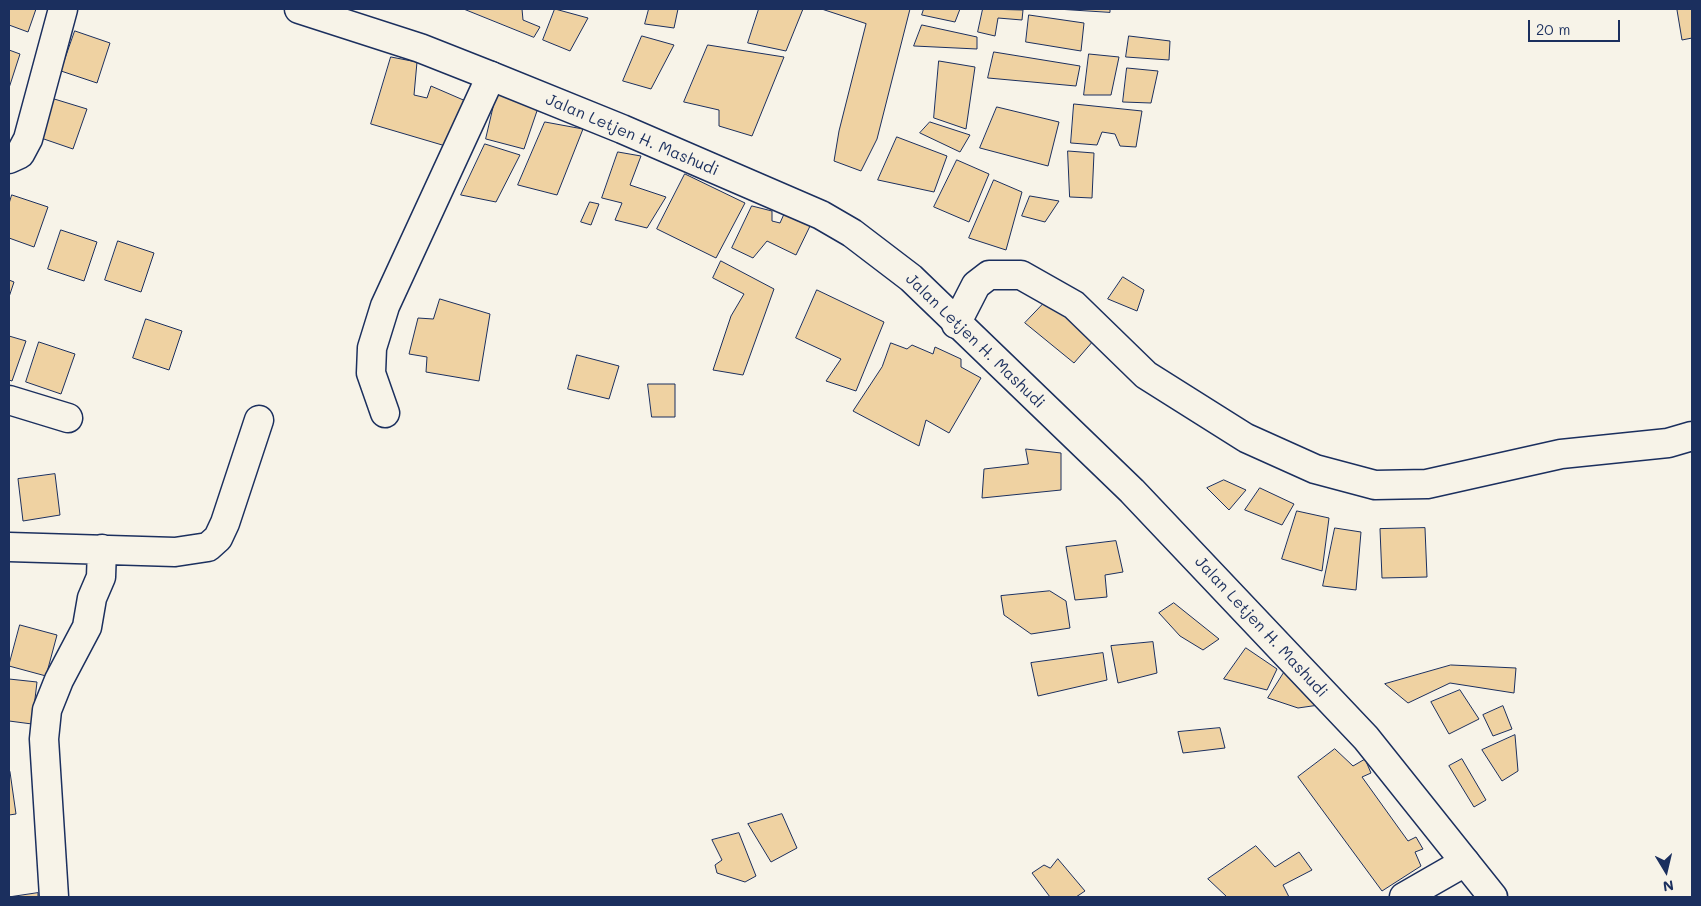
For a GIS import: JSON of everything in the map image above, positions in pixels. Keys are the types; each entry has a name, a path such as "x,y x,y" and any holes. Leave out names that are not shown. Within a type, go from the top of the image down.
{"street":[{"path":"9,159 20,154 28,139 63,9"},
{"name":"Jalan Letjen H. Mashudi","path":"299,9 420,48 622,129 821,215 852,233 910,278 1132,491 1366,738 1493,897"},
{"path":"385,413 371,373 372,348 385,306 491,76"},
{"path":"956,324 976,285 989,274 1021,275 1074,305 1146,375 1246,438 1315,469 1374,485 1427,484 1561,454 1668,443 1692,436"},
{"path":"9,400 68,418"},
{"path":"9,547 175,552 208,547 218,538 224,524 259,420"},
{"path":"54,897 44,739 47,710 59,680 87,627 94,588 101,577 102,549"},
{"path":"1404,897 1465,862"}],"building":[{"path":"9,9 36,9 28,32 9,25"},
{"path":"464,9 522,9 523,20 540,27 534,37"},
{"path":"555,9 588,18 570,51 543,40"},
{"path":"649,9 678,9 674,28 645,24"},
{"path":"759,9 803,9 786,51 748,43"},
{"path":"822,9 910,9 877,139 861,171 834,161 839,131 866,24"},
{"path":"924,9 960,9 955,22 922,15"},
{"path":"983,9 1023,10 1022,20 998,18 995,36 978,32"},
{"path":"1057,9 1110,9 1110,12"},
{"path":"1692,9 1692,38 1682,40 1677,10"},
{"path":"1029,15 1084,23 1081,51 1026,42"},
{"path":"922,25 977,37 977,49 914,46"},
{"path":"75,31 110,43 97,83 61,71"},
{"path":"642,36 674,45 651,89 623,81"},
{"path":"1129,36 1170,41 1169,60 1126,57"},
{"path":"708,45 784,57 752,136 719,126 719,110 684,102"},
{"path":"9,50 20,54 9,88"},
{"path":"994,52 1080,66 1076,86 988,78"},
{"path":"1089,54 1119,57 1111,95 1084,95"},
{"path":"391,57 417,62 414,95 427,98 431,86 468,102 449,147 371,124"},
{"path":"939,61 975,67 966,129 934,118"},
{"path":"1127,68 1158,71 1151,103 1123,102"},
{"path":"497,92 539,105 524,149 486,139"},
{"path":"51,98 87,109 73,149 38,137"},
{"path":"1074,104 1142,111 1136,147 1120,146 1115,134 1102,132 1097,145 1071,143"},
{"path":"997,107 1059,122 1048,166 980,148"},
{"path":"545,122 583,129 557,195 518,185"},
{"path":"930,122 970,135 960,152 920,133"},
{"path":"897,137 947,156 934,192 878,180"},
{"path":"485,144 520,155 496,202 461,195"},
{"path":"1068,151 1094,153 1092,198 1070,197"},
{"path":"618,152 641,156 630,185 666,197 647,228 615,220 622,203 602,198"},
{"path":"957,160 989,174 969,222 934,207"},
{"path":"685,174 745,203 716,258 657,229"},
{"path":"994,180 1022,192 1006,250 969,238"},
{"path":"12,195 48,207 34,247 9,238 9,204"},
{"path":"1030,196 1059,201 1045,222 1022,216"},
{"path":"590,202 599,204 591,225 581,222"},
{"path":"752,206 772,211 772,221 780,223 784,214 811,224 796,255 767,241 753,258 732,248"},
{"path":"61,230 97,242 84,281 48,269"},
{"path":"118,241 154,253 141,292 105,280"},
{"path":"721,261 774,289 743,375 713,370 731,316 744,294 713,278"},
{"path":"1123,277 1144,290 1137,311 1108,299"},
{"path":"9,280 14,282 9,297"},
{"path":"817,290 884,322 856,391 826,381 841,359 796,338"},
{"path":"440,299 490,314 479,381 426,372 427,357 409,354 418,318 433,319"},
{"path":"1047,300 1094,340 1074,363 1025,323"},
{"path":"146,319 182,331 169,370 133,358"},
{"path":"9,336 26,341 12,381 9,380"},
{"path":"39,342 75,354 61,394 26,382"},
{"path":"891,343 907,349 912,345 933,354 935,347 961,359 961,367 981,378 949,433 926,420 919,446 853,411 882,367"},
{"path":"577,355 619,366 609,399 568,389"},
{"path":"648,384 675,384 675,417 652,417"},
{"path":"1026,449 1061,453 1061,490 982,498 984,469 1028,464"},
{"path":"55,474 60,515 23,521 18,479"},
{"path":"1224,480 1246,490 1229,510 1207,488"},
{"path":"1260,488 1294,504 1282,525 1245,510"},
{"path":"1297,511 1329,518 1322,571 1282,559"},
{"path":"1335,528 1361,532 1356,590 1323,586"},
{"path":"1425,528 1427,577 1382,578 1380,529"},
{"path":"1116,541 1123,572 1105,575 1107,597 1075,600 1066,547"},
{"path":"1050,591 1066,601 1070,628 1031,634 1004,615 1001,596"},
{"path":"1174,603 1219,639 1203,650 1180,636 1159,613"},
{"path":"20,625 57,635 46,676 9,666"},
{"path":"1153,642 1157,673 1118,683 1111,646"},
{"path":"1246,648 1277,669 1267,690 1224,679"},
{"path":"1103,653 1107,680 1038,696 1031,663"},
{"path":"1451,665 1516,668 1514,693 1450,683 1408,703 1385,684"},
{"path":"1285,671 1326,704 1298,708 1268,698"},
{"path":"9,679 37,682 32,724 9,721"},
{"path":"1460,690 1479,719 1449,734 1431,702"},
{"path":"1503,706 1512,729 1493,736 1483,715"},
{"path":"1220,728 1225,748 1183,753 1178,732"},
{"path":"1515,735 1518,771 1502,781 1482,750"},
{"path":"1335,749 1353,766 1365,759 1371,773 1362,777 1408,841 1416,837 1423,849 1415,852 1421,866 1382,891 1298,777"},
{"path":"1462,759 1486,800 1474,807 1449,766"},
{"path":"9,773 16,814 9,815"},
{"path":"782,814 797,848 771,862 748,824"},
{"path":"739,833 756,876 745,882 717,873 715,865 722,860 712,840"},
{"path":"1256,846 1275,867 1299,852 1312,870 1283,885 1289,897 1227,897 1208,879"},
{"path":"1058,859 1085,891 1076,897 1050,897 1032,873 1044,865 1050,868"},
{"path":"38,893 38,897 9,897"}]}
